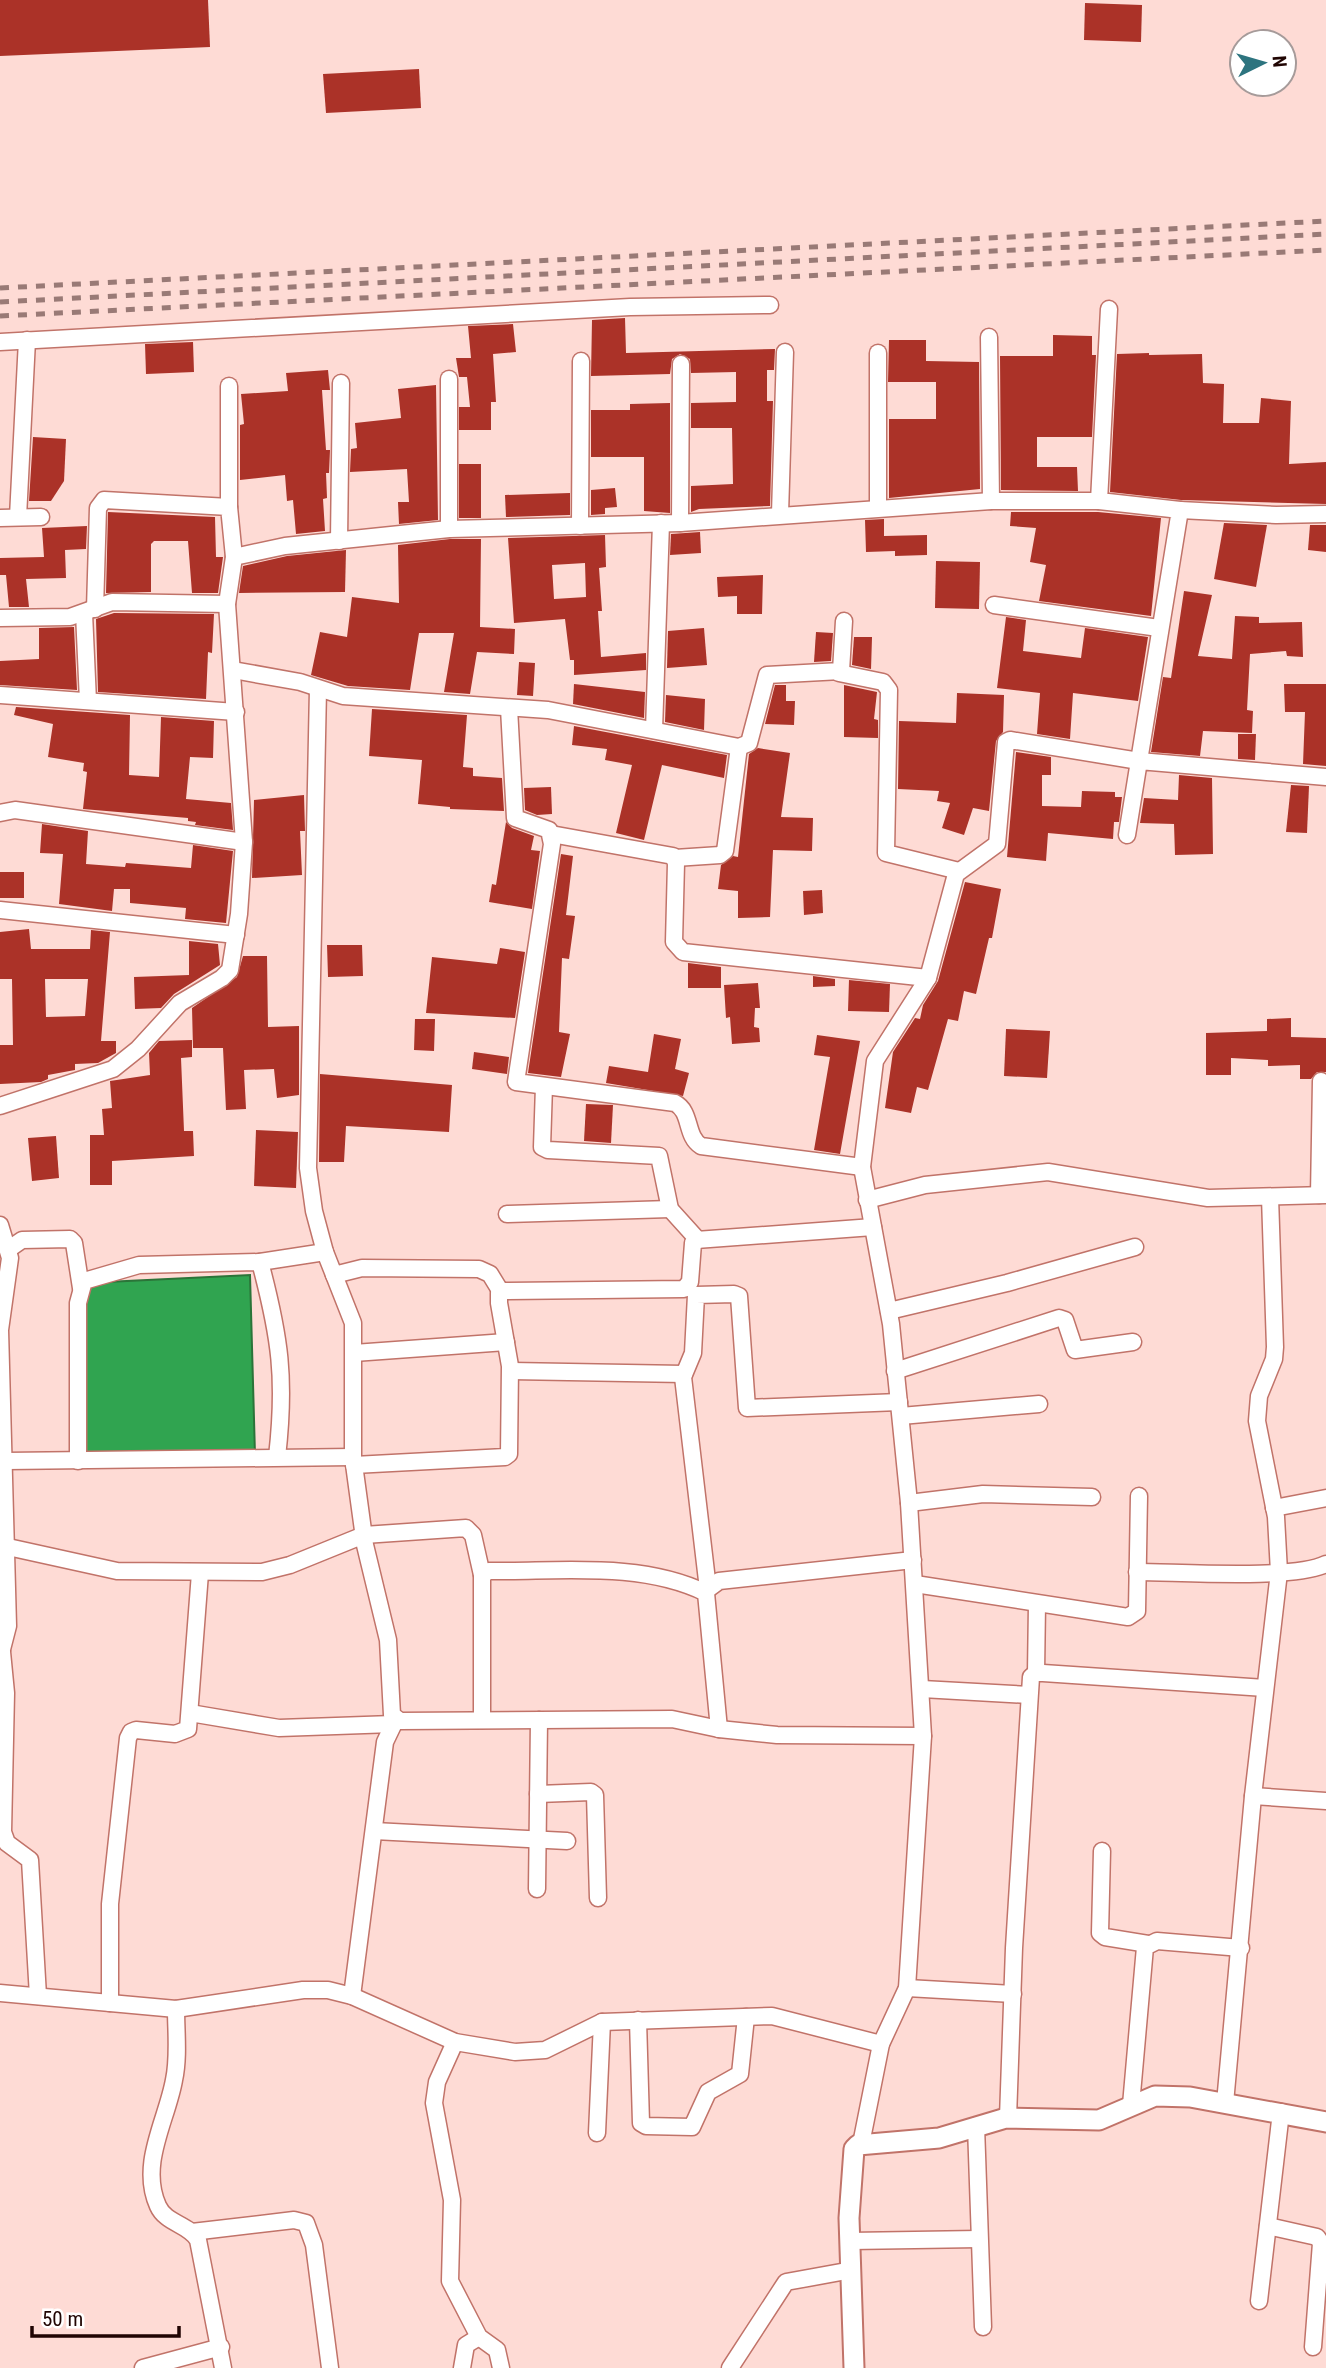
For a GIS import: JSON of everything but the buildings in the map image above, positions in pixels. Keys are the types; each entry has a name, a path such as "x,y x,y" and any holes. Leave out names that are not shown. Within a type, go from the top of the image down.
{"street":[{"path":"0,342 630,307 770,305"},
{"path":"1100,501 1109,309"},
{"path":"989,337 991,501"},
{"path":"18,517 27,341"},
{"path":"780,514 785,352"},
{"path":"878,353 878,507"},
{"path":"580,526 581,361"},
{"path":"680,523 681,364"},
{"path":"449,379 449,528"},
{"path":"339,541 341,383"},
{"path":"0,1106 113,1069 138,1049 180,1003 228,974 236,935 244,842 228,604 234,557 229,508 229,386"},
{"path":"88,701 89,611 100,503 114,499 229,508"},
{"path":"234,557 285,546 449,528 680,523 991,501 1100,501 1180,510 1276,516 1326,514"},
{"path":"1127,835 1180,510"},
{"path":"0,518 41,517"},
{"path":"654,730 661,523"},
{"path":"0,618 62,617 112,602 228,604"},
{"path":"994,605 1159,628"},
{"path":"839,673 844,621"},
{"path":"233,670 300,682 344,696 559,712 739,747 749,743 767,675 839,673 883,682 889,690 886,853 959,871"},
{"path":"318,689 308,1168 314,1211 325,1252 353,1323 354,1461 363,1535 388,1640 392,1715 395,1722 385,1742 352,1996"},
{"path":"0,695 236,712"},
{"path":"509,708 515,818 546,828 551,834 552,845 516,1082 675,1103 684,1109 695,1141 701,1146 862,1167"},
{"path":"861,2144 881,2044 906,1988 923,1735 915,1584 900,1409 889,1311 862,1167 874,1061 928,978 959,871 997,844 1004,747 1007,741 1139,761 1326,777"},
{"path":"551,834 675,858 720,855 725,851 739,747"},
{"path":"0,813 15,810 244,842"},
{"path":"675,858 674,942 678,950 928,978"},
{"path":"0,910 236,935"},
{"path":"867,1200 925,1185 1048,1172 1209,1198 1322,1195 1321,1081"},
{"path":"544,1086 542,1147 548,1150 659,1156 670,1209 698,1240"},
{"path":"1225,2103 1253,1796 1279,1572 1274,1508 1257,1421 1259,1396 1274,1353 1270,1197"},
{"path":"507,1214 670,1209"},
{"path":"0,1225 9,1249 0,1330 8,1547 8,1626 1,1655 6,1693 3,1832 7,1843 30,1860 38,1996"},
{"path":"501,1292 684,1289 690,1282 693,1243 698,1240 873,1227"},
{"path":"9,1249 22,1240 70,1239 74,1243 81,1288"},
{"path":"889,1311 1007,1283 1135,1247"},
{"path":"78,1461 78,1303 84,1281 139,1265 260,1262 325,1252"},
{"path":"260,1262 277,1325 282,1369 282,1410 277,1457"},
{"path":"6,1461 277,1457 354,1461 505,1457 511,1450 511,1371 499,1303 501,1292 490,1274 479,1269 362,1268 334,1275"},
{"path":"719,1729 684,1374 693,1348 696,1295 734,1294 741,1302 747,1408 900,1409 1039,1404"},
{"path":"895,1371 1059,1318 1065,1320 1074,1350 1133,1342"},
{"path":"354,1353 506,1342"},
{"path":"511,1371 684,1374"},
{"path":"909,1503 983,1494 1092,1497"},
{"path":"915,1584 1128,1617 1137,1611 1139,1496"},
{"path":"1274,1508 1326,1498"},
{"path":"8,1547 117,1571 270,1571 363,1535 470,1529 482,1575 482,1720"},
{"path":"482,1575 489,1571 615,1572 656,1576 706,1590 724,1580 913,1560"},
{"path":"1138,1572 1279,1572 1316,1569 1326,1564"},
{"path":"110,2003 110,1905 128,1738 131,1732 136,1730 175,1734 186,1732 190,1713 200,1573"},
{"path":"1008,2118 1029,1695 1030,1680 1036,1672 1037,1604"},
{"path":"1036,1672 1265,1688"},
{"path":"922,1689 1029,1695"},
{"path":"190,1713 279,1728 482,1720 681,1719 719,1729 777,1735 923,1735"},
{"path":"537,1889 540,1720"},
{"path":"538,1794 591,1792 595,1795 598,1898"},
{"path":"1253,1796 1326,1801"},
{"path":"374,1831 567,1841"},
{"path":"1102,1851 1100,1933 1105,1937 1148,1944 1157,1941 1241,1948"},
{"path":"1131,2105 1142,1959 1148,1944"},
{"path":"906,1988 1013,1994"},
{"path":"0,1993 176,2009 303,1990 328,1990 352,1996 455,2042 515,2052 545,2050 603,2022 772,2016 881,2044"},
{"path":"176,2009 175,2076 152,2156 152,2171 159,2207 166,2218 192,2232 198,2240 223,2368"},
{"path":"638,2020 641,2123 646,2126 692,2127 708,2092 740,2074 746,2017"},
{"path":"597,2133 603,2022"},
{"path":"455,2042 437,2082 434,2103 452,2200 450,2284 479,2337 497,2350 501,2368"},
{"path":"854,2368 850,2241 855,2149 861,2144 939,2138 1008,2118 1099,2120 1145,2098 1166,2095 1281,2112 1326,2122"},
{"path":"1259,2301 1281,2112"},
{"path":"976,2126 983,2327"},
{"path":"192,2232 294,2220 306,2223 314,2245 330,2368"},
{"path":"1268,2226 1317,2237 1321,2242 1313,2347"},
{"path":"850,2241 979,2239"},
{"path":"730,2368 786,2282 852,2270"},
{"path":"462,2368 467,2344 479,2337"},
{"path":"143,2368 221,2347"}],"shaded area":[{"path":"250,1275 255,1455 84,1459 86,1283"}],"railway":[{"path":"0,288 1326,221"},
{"path":"0,302 1326,234"},
{"path":"0,316 1326,250"}]}
